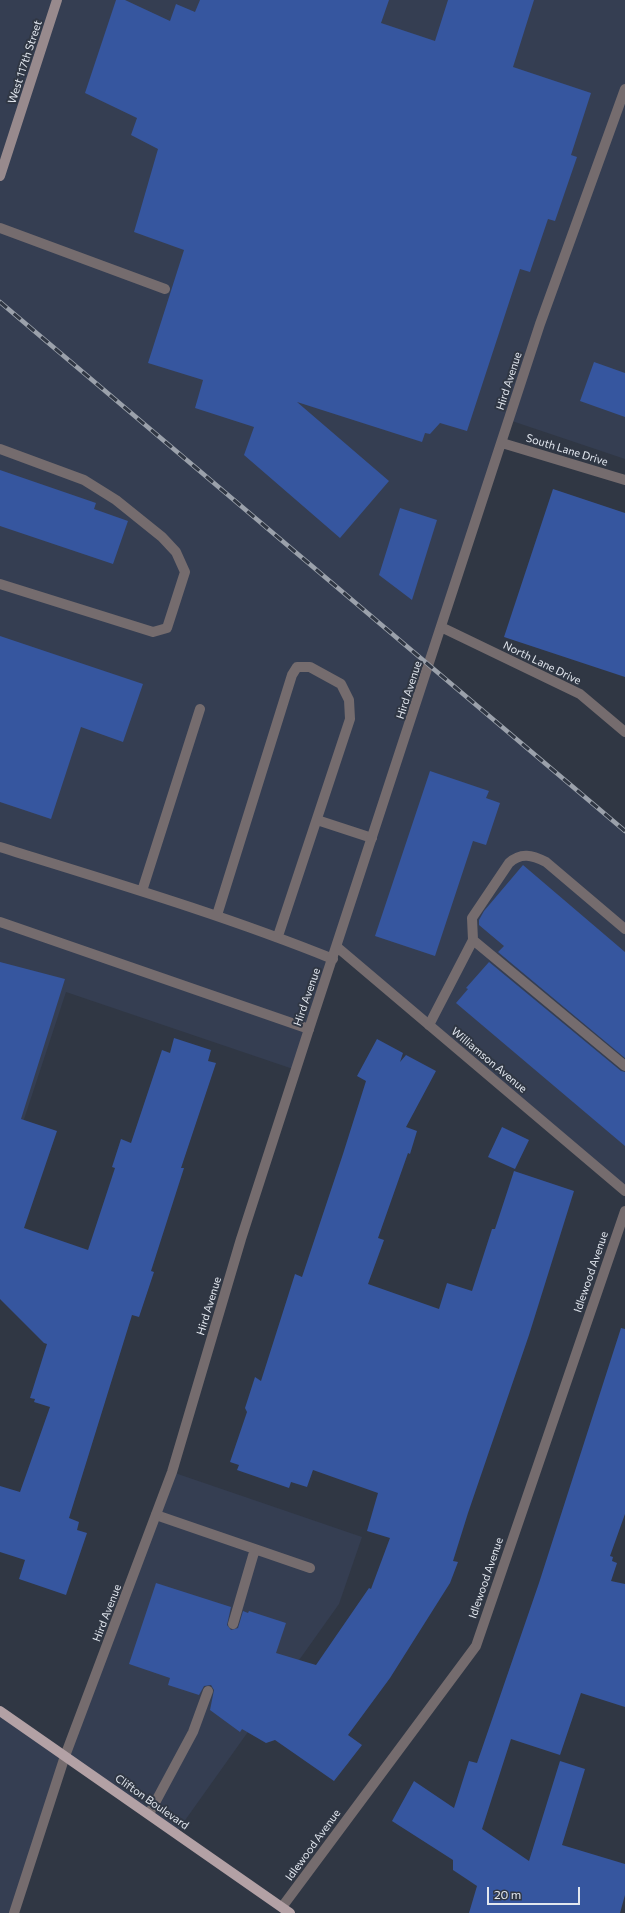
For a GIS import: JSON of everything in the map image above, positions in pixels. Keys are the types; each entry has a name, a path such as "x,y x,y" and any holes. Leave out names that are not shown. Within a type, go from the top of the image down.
{"main road":[{"name":"West 117th Street","path":"0,176 57,0"},
{"name":"Clifton Boulevard","path":"0,1711 286,1910"}],"street":[{"name":"Hird Avenue","path":"14,1913 65,1756 172,1472 242,1239 309,1028 337,947 540,324 625,89"},
{"path":"0,228 165,289"},
{"name":"South Lane Drive","path":"502,443 625,480"},
{"path":"0,449 84,480 116,500 162,537 176,552 186,572 168,628 153,632 0,584"},
{"name":"North Lane Drive","path":"441,627 580,694 625,732"},
{"path":"217,915 292,675 298,667 310,667 341,684 349,700 350,719 278,936"},
{"path":"142,891 200,709"},
{"path":"317,820 372,838"},
{"path":"0,847 217,915 278,936 333,958"},
{"path":"429,1025 472,940 472,918 509,863 515,858 524,855 535,856 546,862 625,929"},
{"path":"0,922 309,1028"},
{"path":"472,940 625,1066"},
{"name":"Williamson Avenue","path":"337,947 625,1191"},
{"name":"Idlewood Avenue","path":"286,1910 476,1646 625,1211"},
{"path":"156,1515 310,1568"},
{"path":"233,1624 255,1549"},
{"path":"149,1814 193,1732 208,1691"}],"shaded area":[{"path":"0,0 625,0 625,459 509,420 430,664 625,831 625,1191 337,947 296,1070 66,992 0,1192"},
{"path":"172,1472 362,1537 339,1604 176,1833 66,1756 14,1913 0,1913 0,1711 65,1756"}],"building":[{"path":"116,0 125,0 170,21 176,4 195,12 200,0 389,0 381,23 435,41 448,0 534,0 513,67 591,93 571,155 577,157 555,221 548,219 530,272 520,269 467,431 440,423 430,434 425,433 422,442 297,402 389,481 340,538 244,455 254,427 195,408 203,380 148,363 184,250 134,232 158,149 131,135 137,118 85,93"},
{"path":"594,362 625,373 625,417 580,401"},
{"path":"0,470 96,503 94,509 128,521 113,564 0,526"},
{"path":"553,489 625,513 625,677 504,637"},
{"path":"400,508 437,520 412,600 379,575"},
{"path":"0,636 143,684 123,742 81,727 51,819 0,802"},
{"path":"430,771 489,791 486,798 500,803 486,845 473,841 435,956 375,936"},
{"path":"523,865 625,952 625,1058 498,952 504,946 479,925 479,920 484,911"},
{"path":"0,962 65,979 21,1119 57,1131 24,1228 88,1250 115,1168 112,1167 121,1139 131,1143 162,1050 170,1053 174,1038 211,1050 208,1061 216,1063 181,1168 184,1168 151,1271 154,1272 139,1317 132,1315 69,1518 79,1522 77,1530 87,1533 66,1595 19,1579 25,1560 0,1552 0,1486 20,1492 50,1407 34,1402 35,1399 30,1398 47,1344 44,1343 0,1299"},
{"path":"489,962 621,1071 625,1072 625,1146 456,1003 468,989 466,988"},
{"path":"377,1039 403,1053 400,1062 406,1055 436,1071 406,1127 417,1131 410,1154 408,1153 378,1238 384,1240 368,1284 439,1309 447,1283 472,1291 492,1229 495,1229 514,1171 574,1191 529,1335 468,1513 453,1561 458,1562 450,1583 390,1678 348,1735 362,1745 334,1781 275,1740 266,1743 242,1729 240,1732 210,1710 214,1690 211,1685 204,1686 199,1695 168,1685 170,1678 129,1664 156,1583 231,1607 227,1625 231,1630 238,1628 243,1611 248,1613 249,1611 286,1623 276,1653 316,1665 369,1588 371,1589 390,1538 367,1531 378,1493 313,1470 307,1487 291,1482 289,1488 237,1470 239,1465 230,1462 247,1412 245,1408 255,1377 261,1381 295,1274 302,1277 366,1081 357,1076"},
{"path":"502,1127 529,1140 515,1169 488,1157"},
{"path":"621,1328 625,1329 625,1514 610,1556 613,1557 612,1561 617,1563 611,1581 625,1584 625,1707 581,1693 560,1755 511,1739 482,1829 529,1861 560,1761 585,1769 562,1845 625,1864 625,1895 620,1913 469,1913 477,1886 453,1870 453,1860 392,1821 414,1781 454,1808 469,1761 477,1763 539,1583"}],"railway":[{"path":"0,302 625,831"}]}
